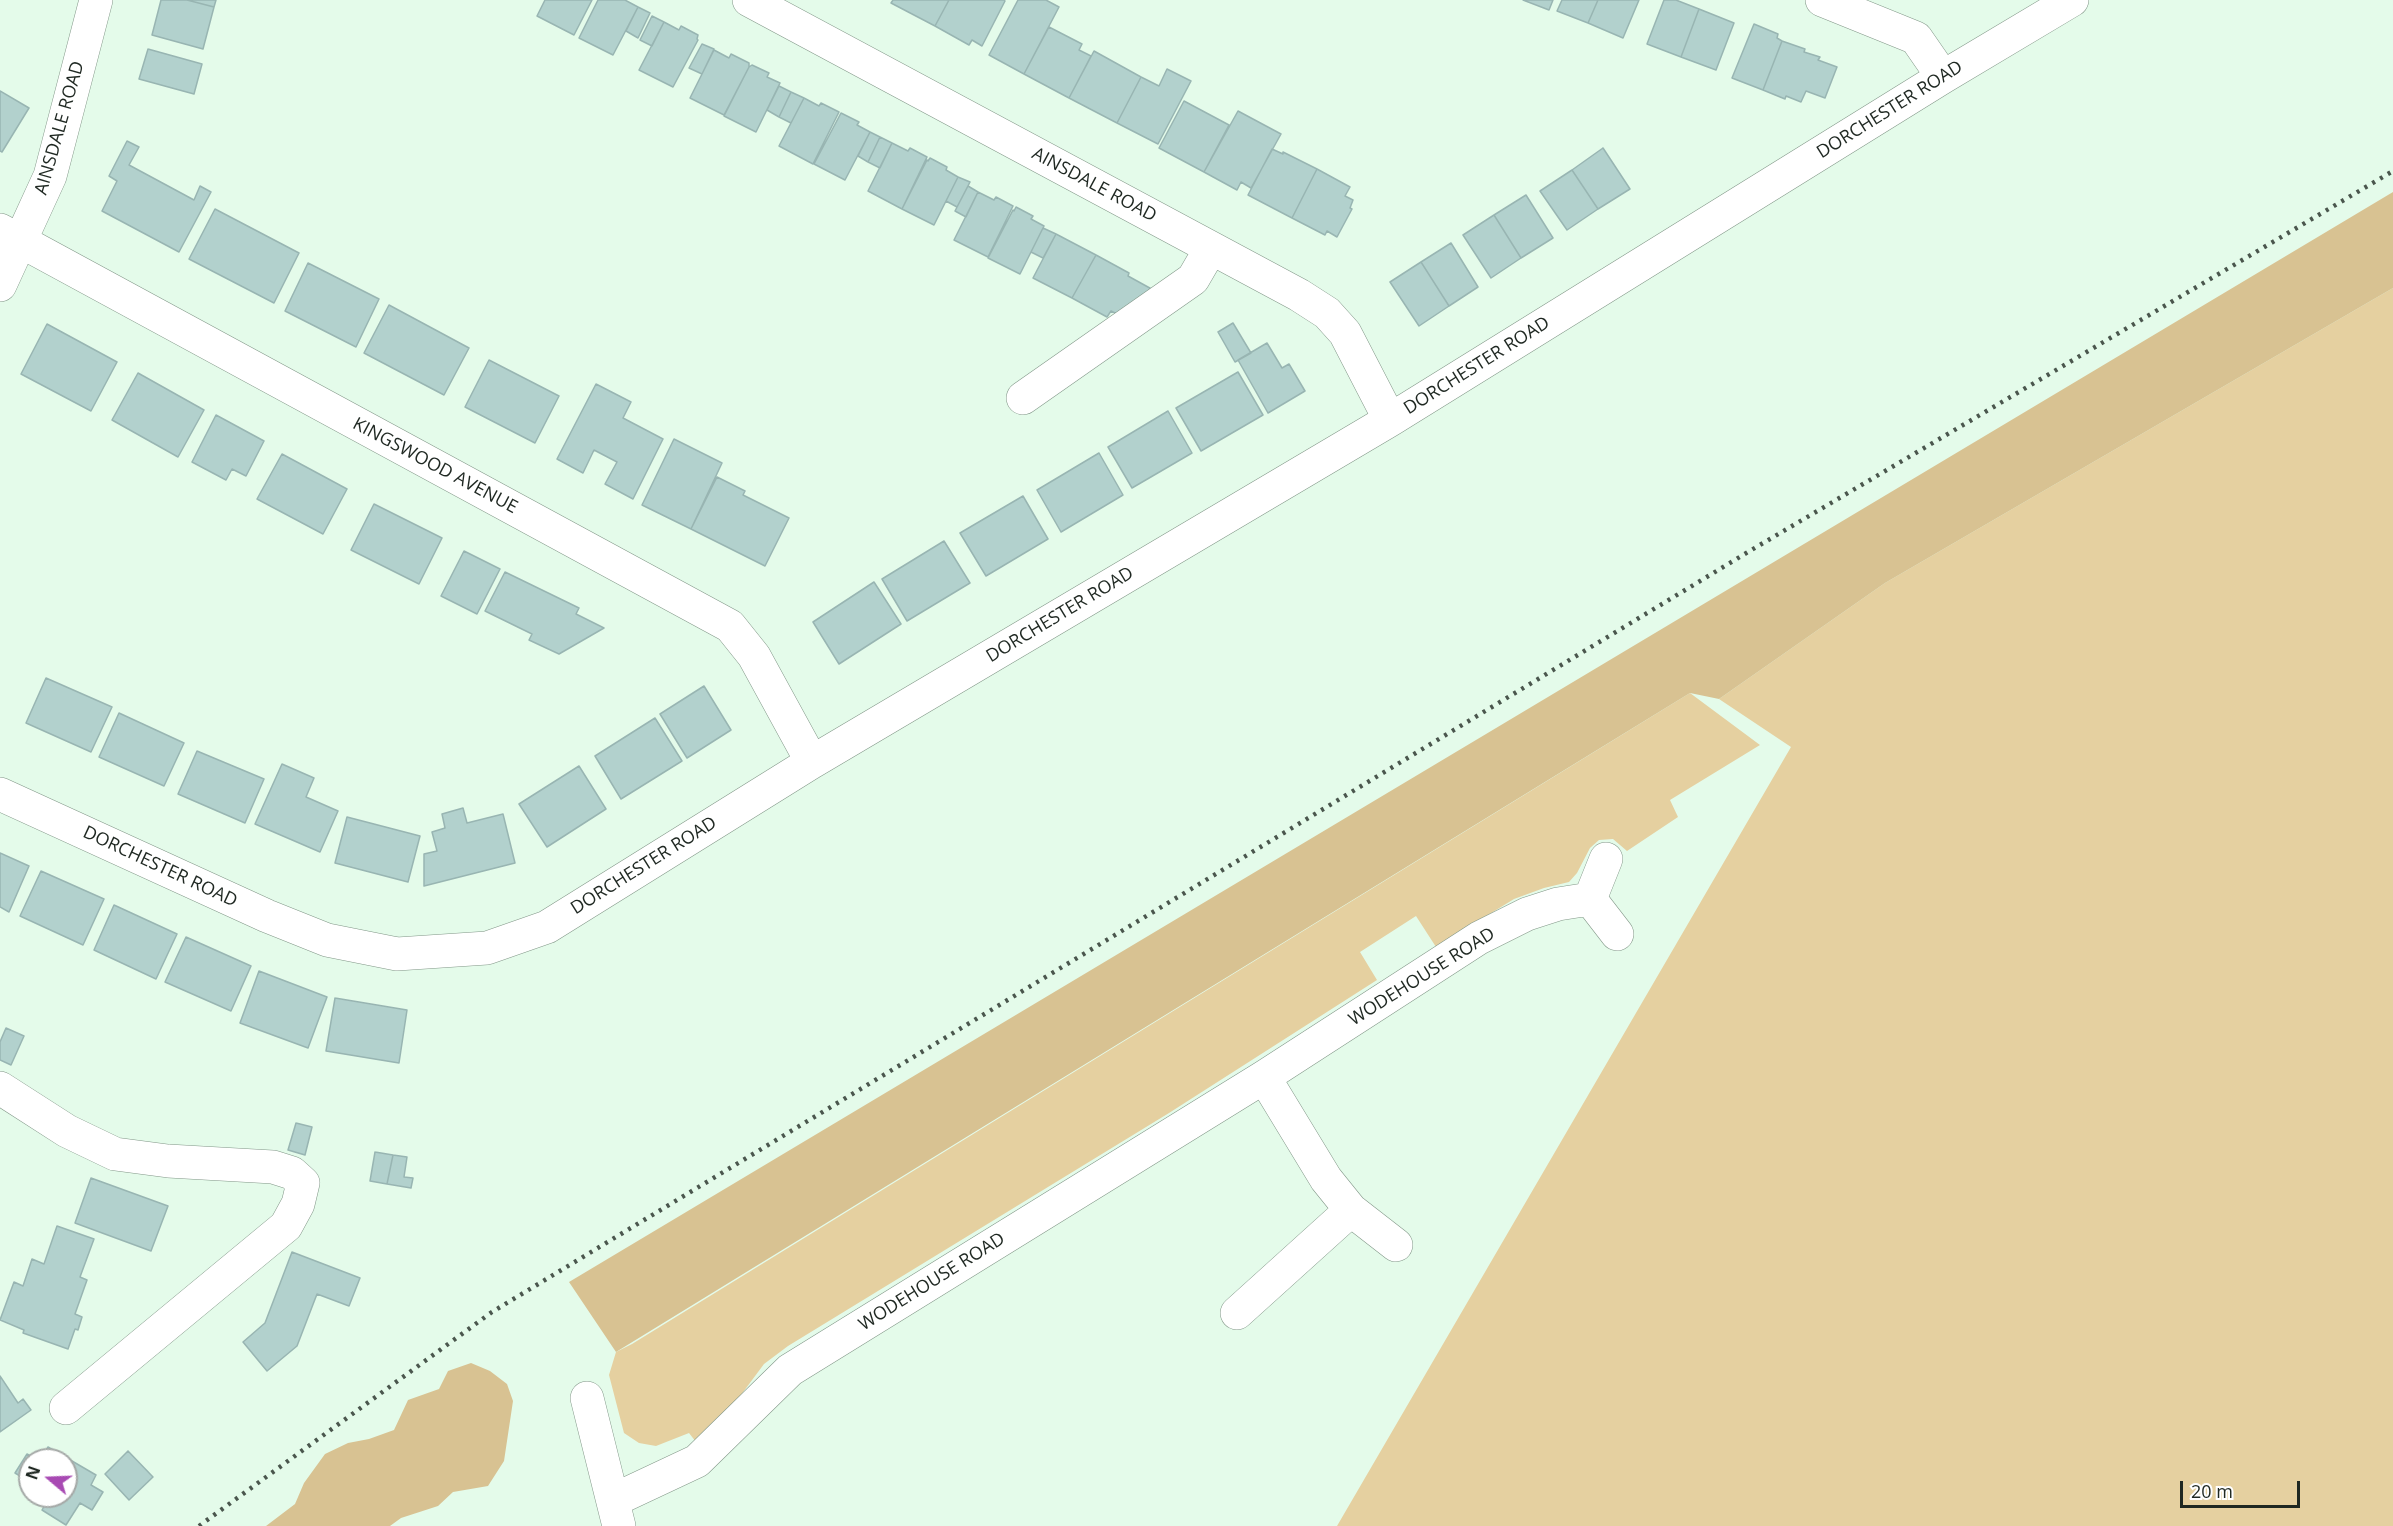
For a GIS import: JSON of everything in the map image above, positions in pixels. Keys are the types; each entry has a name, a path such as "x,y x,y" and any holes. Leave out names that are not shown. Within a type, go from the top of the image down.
{"street":[{"name":"AINSDALE ROAD","path":"0,285 11,236 50,176 96,0"},
{"name":"AINSDALE ROAD","path":"749,0 1299,295 1327,313 1345,333 1390,420"},
{"path":"1822,0 1916,38 1943,77"},
{"name":"DORCHESTER ROAD","path":"0,794 267,916 327,940 397,954 487,948 547,927 812,762 1390,420 1943,77 2072,0"},
{"name":"KINGSWOOD AVENUE","path":"11,236 730,626 754,656 812,762"},
{"path":"1023,398 1193,279 1212,248"},
{"path":"1606,859 1590,900 1617,934"},
{"name":"WODEHOUSE ROAD","path":"617,1513 697,1461 790,1370 1264,1077 1479,938 1527,914 1558,904 1590,900"},
{"path":"1264,1077 1326,1179 1351,1210 1396,1245"},
{"path":"0,1088 67,1131 115,1154 168,1161 273,1167 292,1173 303,1183 298,1204 286,1226 66,1408"},
{"path":"1237,1313 1351,1210"},
{"path":"586,1398 617,1513"}],"shaded area":[{"path":"2393,192 2393,288 1885,583 1719,699 1690,693 616,1352 569,1282"},
{"path":"2393,288 2393,1526 1337,1526 1791,747 1719,699 1885,583"},
{"path":"1690,693 1760,745 1670,800 1678,817 1627,851 1613,839 1599,840 1590,848 1577,873 1569,882 1514,899 1436,947 1416,916 1360,952 1377,980 1169,1113 788,1346 764,1364 735,1403 696,1442 689,1433 656,1446 639,1443 624,1433 609,1375 616,1352"},
{"path":"471,1363 490,1371 507,1384 513,1401 504,1461 488,1486 453,1492 438,1506 401,1518 390,1526 266,1526 295,1504 304,1483 325,1454 348,1443 369,1439 394,1430 408,1400 439,1389 448,1371"}],"building":[{"path":"161,0 187,0 214,7 203,49 152,35"},
{"path":"187,0 216,0 214,7"},
{"path":"545,0 592,0 574,35 537,16"},
{"path":"598,0 625,0 638,7 613,55 579,38"},
{"path":"893,0 949,0 935,26 891,3"},
{"path":"949,0 1005,1 982,46 972,40 969,45 935,26"},
{"path":"1018,0 1046,0 1059,7 1024,74 989,55"},
{"path":"1523,0 1553,0 1549,10"},
{"path":"1562,0 1598,0 1588,23 1557,11"},
{"path":"1598,0 1639,0 1623,38 1588,23"},
{"path":"1664,0 1676,0 1699,9 1681,57 1647,44"},
{"path":"638,7 650,13 638,38 626,31"},
{"path":"1699,9 1734,23 1716,70 1681,57"},
{"path":"652,16 664,22 652,46 640,40"},
{"path":"664,22 679,30 681,26 698,35 698,40 673,87 639,70"},
{"path":"1754,24 1778,34 1777,38 1782,41 1763,90 1732,78"},
{"path":"1049,27 1082,44 1079,50 1091,56 1069,98 1024,74"},
{"path":"1782,41 1805,49 1804,52 1820,57 1818,60 1837,67 1825,98 1806,91 1801,102 1786,96 1785,99 1763,90"},
{"path":"702,44 714,49 702,74 689,68"},
{"path":"148,49 202,64 194,94 139,79"},
{"path":"714,50 729,58 731,54 749,63 724,115 690,98"},
{"path":"1094,51 1141,77 1117,123 1069,98"},
{"path":"752,65 769,73 767,77 780,83 756,132 724,116"},
{"path":"1167,69 1191,81 1158,144 1117,123 1141,77 1159,86"},
{"path":"779,86 791,92 779,117 767,110"},
{"path":"0,91 29,108 2,152 0,151"},
{"path":"791,92 804,98 791,123 779,117"},
{"path":"804,98 819,106 821,103 839,112 813,164 779,146"},
{"path":"1184,101 1229,125 1204,172 1159,148"},
{"path":"1238,111 1281,134 1251,188 1241,182 1237,190 1204,172"},
{"path":"841,113 859,122 857,125 870,132 845,180 814,164"},
{"path":"870,132 880,137 868,162 858,156"},
{"path":"880,137 892,143 880,168 868,162"},
{"path":"127,141 139,147 129,165 194,200 200,186 211,192 179,252 102,211 117,181 109,176"},
{"path":"892,143 908,151 910,148 927,157 902,209 868,191"},
{"path":"1603,148 1630,189 1598,209 1572,170"},
{"path":"1272,149 1317,169 1292,218 1248,195"},
{"path":"930,158 947,167 946,170 958,177 934,225 902,209"},
{"path":"1317,169 1350,187 1345,196 1353,200 1350,208 1352,209 1337,237 1327,231 1325,235 1292,218"},
{"path":"1572,170 1598,209 1567,230 1540,191"},
{"path":"958,177 970,182 957,207 946,201"},
{"path":"968,186 978,192 966,217 955,211"},
{"path":"978,192 994,200 996,197 1013,206 988,257 954,240"},
{"path":"1526,195 1553,238 1521,258 1494,215"},
{"path":"1016,207 1033,216 1031,219 1044,226 1020,274 988,258"},
{"path":"215,209 299,253 274,303 189,259"},
{"path":"1494,215 1521,258 1491,278 1463,235"},
{"path":"1043,228 1056,234 1043,258 1031,252"},
{"path":"1056,234 1096,255 1072,298 1033,278"},
{"path":"1451,243 1478,287 1449,306 1421,262"},
{"path":"1096,255 1157,292 1123,317 1111,311 1107,317 1072,298"},
{"path":"1421,262 1449,306 1419,326 1390,282"},
{"path":"308,263 379,299 356,347 285,311"},
{"path":"389,305 469,348 444,395 364,353"},
{"path":"1233,323 1251,353 1235,362 1218,332"},
{"path":"47,324 117,362 91,411 21,374"},
{"path":"1267,343 1282,368 1289,364 1305,391 1268,413 1238,360"},
{"path":"489,360 559,396 535,443 465,407"},
{"path":"1238,372 1263,415 1201,451 1176,408"},
{"path":"138,373 204,410 178,457 112,420"},
{"path":"596,384 631,402 623,418 663,439 633,499 605,484 617,462 594,450 583,473 557,459"},
{"path":"1168,411 1192,453 1132,488 1108,447"},
{"path":"216,415 264,441 246,476 232,469 226,480 192,462"},
{"path":"674,439 722,463 691,529 642,505"},
{"path":"1099,453 1123,495 1061,532 1037,490"},
{"path":"282,454 347,489 323,534 257,499"},
{"path":"717,477 745,491 743,495 789,518 765,566 691,529"},
{"path":"1023,496 1048,539 986,576 960,533"},
{"path":"374,504 442,538 419,584 351,550"},
{"path":"944,541 970,583 907,621 882,579"},
{"path":"464,551 500,569 477,614 441,596"},
{"path":"505,572 579,608 576,614 604,628 559,654 529,640 532,634 485,611"},
{"path":"874,582 901,624 839,664 813,622"},
{"path":"46,678 112,707 91,752 26,723"},
{"path":"704,686 731,730 687,758 660,714"},
{"path":"119,713 184,743 164,786 99,757"},
{"path":"655,718 682,761 621,799 595,756"},
{"path":"197,751 264,779 245,823 178,794"},
{"path":"282,764 314,778 306,797 338,811 320,852 255,824"},
{"path":"579,766 606,809 547,847 519,804"},
{"path":"463,808 467,823 503,814 515,863 424,886 424,854 437,851 432,832 445,828 442,814"},
{"path":"347,817 420,836 408,882 335,863"},
{"path":"0,853 29,866 9,912 0,907"},
{"path":"41,871 104,899 83,945 20,916"},
{"path":"114,905 177,934 156,979 94,950"},
{"path":"186,937 251,966 231,1011 165,982"},
{"path":"259,971 327,997 308,1048 240,1023"},
{"path":"335,998 407,1010 399,1063 326,1051"},
{"path":"6,1028 24,1036 11,1065 0,1060 0,1042"},
{"path":"296,1123 312,1127 305,1155 288,1150"},
{"path":"375,1152 393,1155 387,1184 370,1181"},
{"path":"393,1155 407,1157 404,1177 413,1178 411,1188 387,1184"},
{"path":"91,1178 168,1206 151,1251 75,1223"},
{"path":"57,1226 94,1239 80,1277 87,1280 75,1314 82,1317 68,1349 23,1333 24,1330 0,1320 14,1282 23,1286 32,1259 44,1264"},
{"path":"292,1252 360,1278 349,1306 317,1294 297,1346 267,1371 243,1342 265,1323"},
{"path":"0,1376 18,1403 23,1399 31,1410 0,1432"},
{"path":"128,1451 153,1477 129,1500 105,1474"},
{"path":"78,1464 96,1475 91,1485 103,1492 92,1510 80,1503 78,1506"},
{"path":"43,1508 77,1508 66,1525 42,1510"}],"railway":[{"path":"199,1526 492,1312 1748,552 2393,171"}]}
